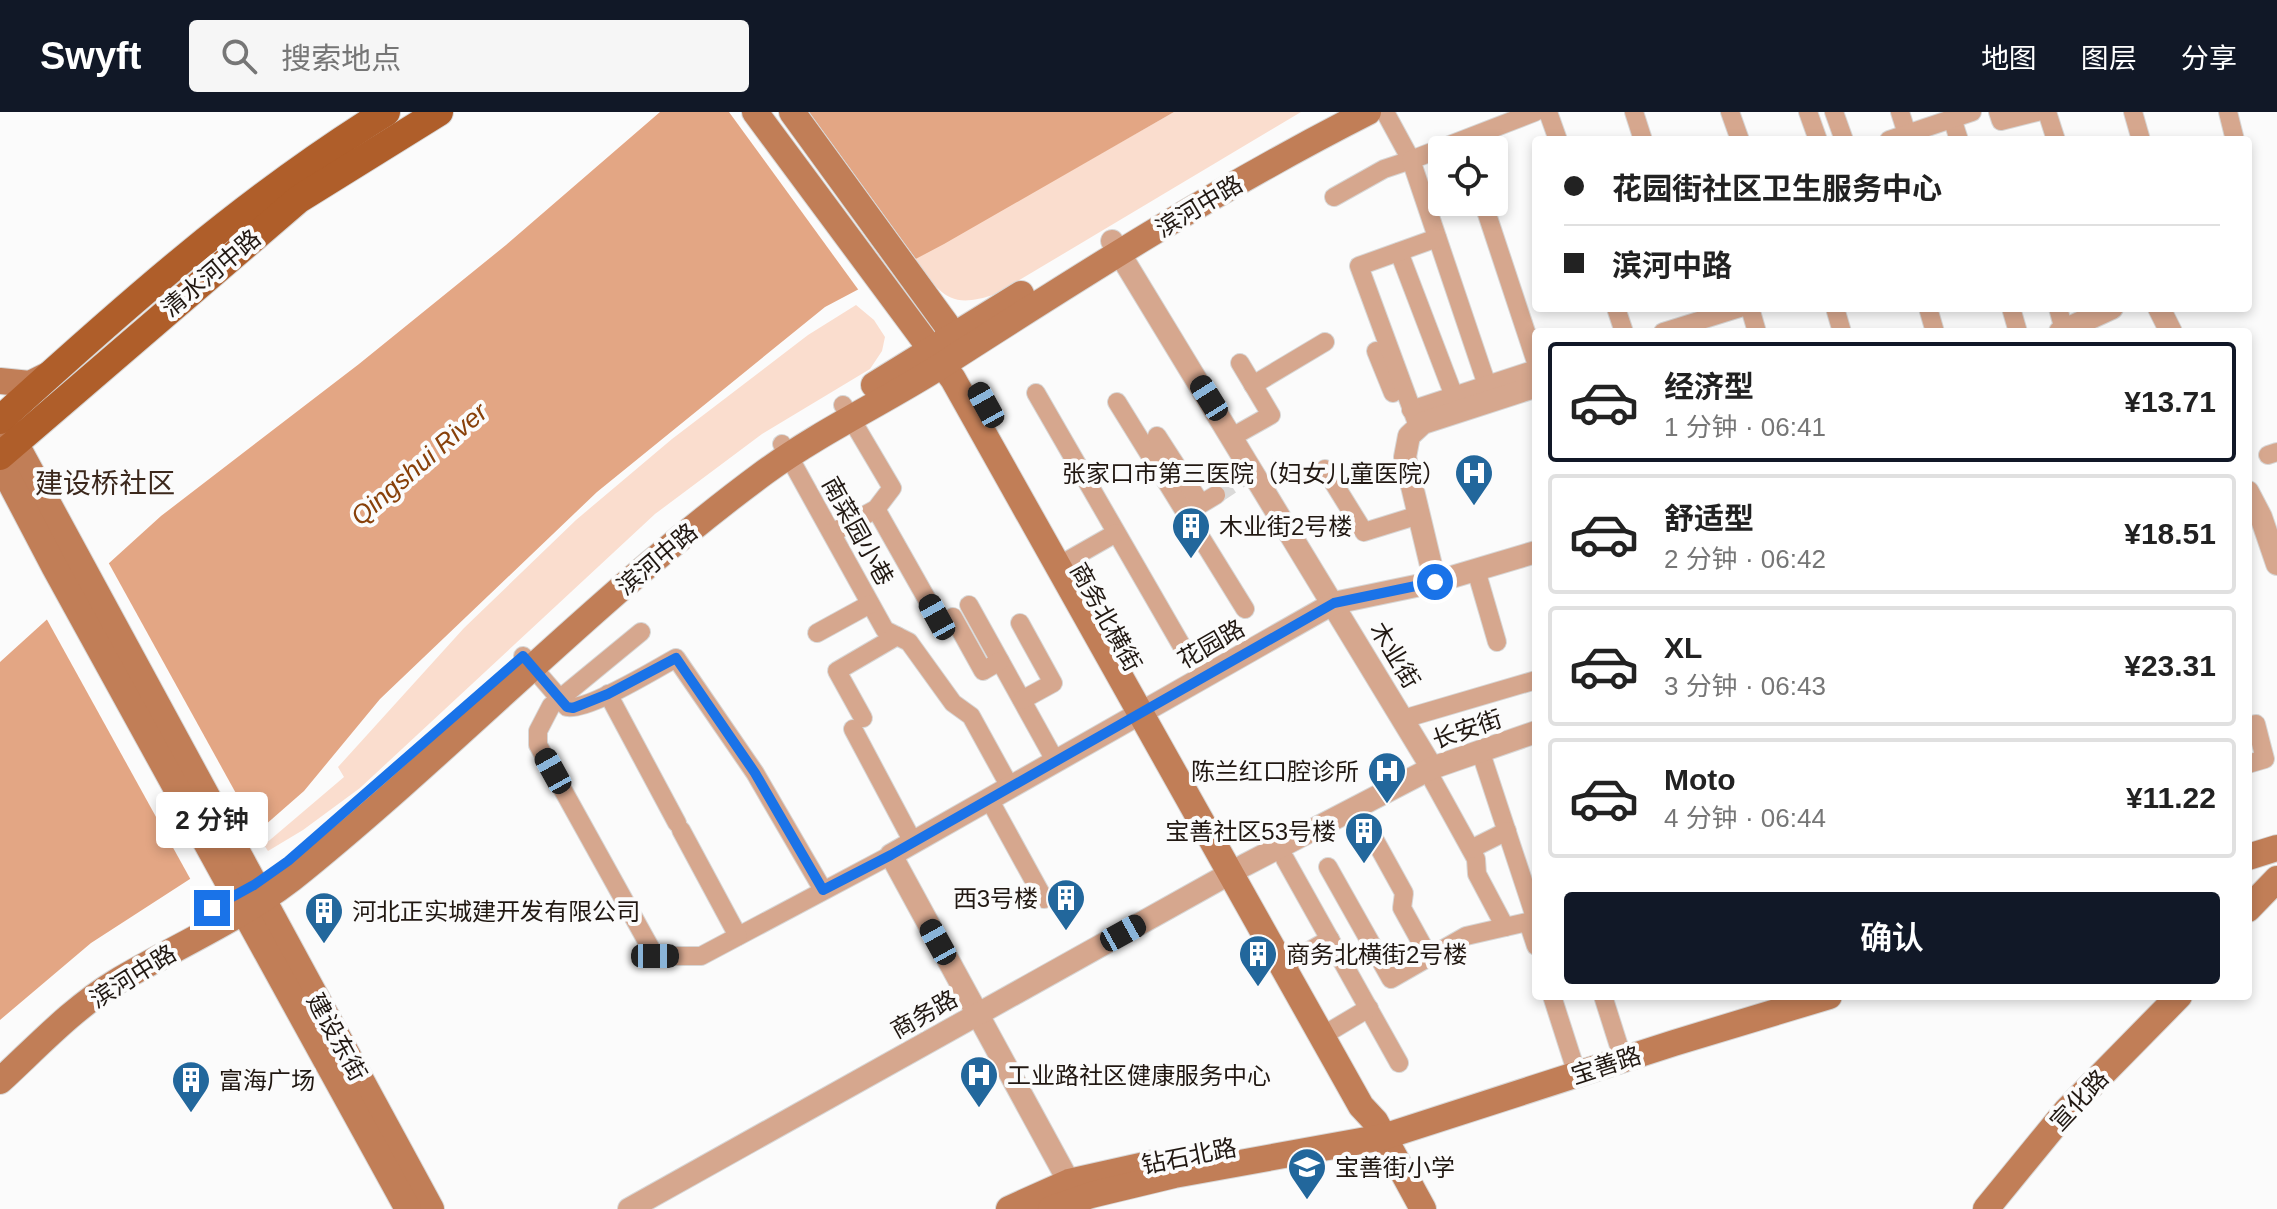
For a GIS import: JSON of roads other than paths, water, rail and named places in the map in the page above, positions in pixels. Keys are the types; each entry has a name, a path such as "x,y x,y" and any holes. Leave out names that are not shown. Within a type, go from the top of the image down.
{"main road":[{"name":"清水河中路","path":"3,436 52,373 139,295 270,189 386,112"},
{"name":"清水河中路","path":"3,436 46,414 299,199 439,112"},
{"name":"商务北横街","path":"755,112 894,302 946,351"},
{"name":"商务北横街","path":"792,112 918,285 946,351 1329,1032 1361,1106 1379,1129 1423,1209"},
{"name":"滨河中路","path":"0,1060 101,973 244,888 302,872 529,662 769,469 786,450 1331,112"},
{"name":"滨河中路","path":"1116,247 1368,112"},
{"path":"0,381 30,384 52,373"},
{"path":"32,499 33,451 46,414"},
{"path":"3,436 65,562 244,888"},
{"path":"0,483 32,499"},
{"path":"2252,856 2277,848"},
{"path":"2252,870 2277,862"},
{"path":"2252,905 2277,879"},
{"name":"滨河中路","path":"0,1081 74,1013 244,888"},
{"name":"建设东街","path":"244,888 408,1209"},
{"name":"建设东街","path":"244,888 431,1209"},
{"path":"2252,921 2277,895"},
{"name":"宝善路","path":"1621,1053 1772,1000"},
{"name":"宝善路","path":"1379,1129 1621,1053 1814,1000"},
{"name":"宣化路","path":"1971,1209 2058,1102 2158,1000"},
{"name":"宣化路","path":"1986,1209 2067,1110 2175,1000"},
{"name":"钻石北路","path":"1009,1209 1069,1182 1111,1171 1379,1129"},
{"name":"钻石北路","path":"1051,1209 1091,1195 1379,1129"}],"street":[{"path":"1385,112 1411,160 1487,385"},
{"path":"1483,136 1535,112"},
{"path":"1548,112 1557,136"},
{"path":"1634,112 1642,136"},
{"path":"1730,112 1739,136"},
{"path":"1808,112 1817,136"},
{"path":"1834,112 1843,136"},
{"path":"1900,112 1907,134"},
{"path":"1901,136 1972,112"},
{"path":"2000,117 2037,112"},
{"path":"2047,112 2055,136"},
{"path":"2133,112 2140,136"},
{"path":"2228,112 2234,136"},
{"path":"1952,118 1958,136"},
{"path":"1334,197 1384,169 1428,155"},
{"path":"1488,216 1532,350"},
{"path":"1435,582 1405,457 1413,424 1359,266 1437,238"},
{"name":"木业街","path":"1116,247 1232,437 1248,474 1334,603 1433,774"},
{"path":"1399,252 1454,396"},
{"path":"1680,328 1728,312"},
{"path":"2068,328 2102,312"},
{"path":"1253,385 1325,342"},
{"path":"1376,351 1413,424"},
{"path":"1232,437 1271,415 1240,363"},
{"path":"1413,424 1454,396 1487,385 1532,379"},
{"path":"1413,424 1532,379"},
{"path":"1036,393 1183,648"},
{"path":"1117,402 1201,504"},
{"path":"832,533 876,509 892,488 847,412"},
{"path":"1157,436 1201,504 1245,609"},
{"name":"南菜园小巷","path":"786,450 885,630 909,642 953,703 971,716 1010,787"},
{"path":"1325,469 1364,532 1419,515"},
{"path":"2252,505 2277,564"},
{"path":"876,509 983,671 1000,661"},
{"path":"813,520 851,587 858,583"},
{"path":"1065,562 1116,533"},
{"name":"花园路","path":"894,869 913,842 1334,603 1435,582 1532,553"},
{"path":"1476,570 1497,642"},
{"path":"817,633 870,604"},
{"path":"969,605 1056,762"},
{"path":"1020,623 1053,683 1022,700"},
{"path":"641,632 558,698 542,720 538,745 655,956 701,956 823,890 894,869 960,993 978,1014 1069,1182"},
{"path":"897,636 837,671 913,842"},
{"path":"529,662 558,698 567,707 573,708 608,694 676,658 755,773 823,890"},
{"path":"1403,719 1532,681"},
{"path":"608,694 738,936"},
{"path":"2252,725 2256,724 2265,759 2252,763"},
{"name":"长安街","path":"1238,869 1480,750 1532,733"},
{"path":"1480,750 1532,918"},
{"path":"1433,774 1476,859 1477,874 1505,927"},
{"path":"989,799 1044,899"},
{"path":"1471,849 1507,831"},
{"path":"1372,835 1404,893 1402,908 1429,957"},
{"path":"1285,859 1399,1063"},
{"path":"1328,867 1391,979 1466,936 1532,921"},
{"name":"商务路","path":"629,1209 1238,869"},
{"path":"1290,962 1354,913"},
{"path":"1553,1000 1575,1067"},
{"path":"1604,1000 1621,1053"},
{"path":"1329,1032 1369,1008"}],"tunnel":[{"path":"1216,495 1243,477"}],"place":[{"name":"张家口市第三医院（妇女儿童医院）","path":"1474,507"},
{"name":"木业街2号楼","path":"1191,560"},
{"name":"陈兰红口腔诊所","path":"1387,805"},
{"name":"宝善社区53号楼","path":"1364,865"},
{"name":"西3号楼","path":"1066,932"},
{"name":"河北正实城建开发有限公司","path":"324,945"},
{"name":"商务北横街2号楼","path":"1258,988"},
{"name":"工业路社区健康服务中心","path":"979,1109"},
{"name":"富海广场","path":"191,1114"},
{"name":"宝善街小学","path":"1307,1201"}],"district":[{"name":"建设桥社区","path":"105,483"}],"water label":[{"name":"Qingshui River","path":"419,464"}]}
